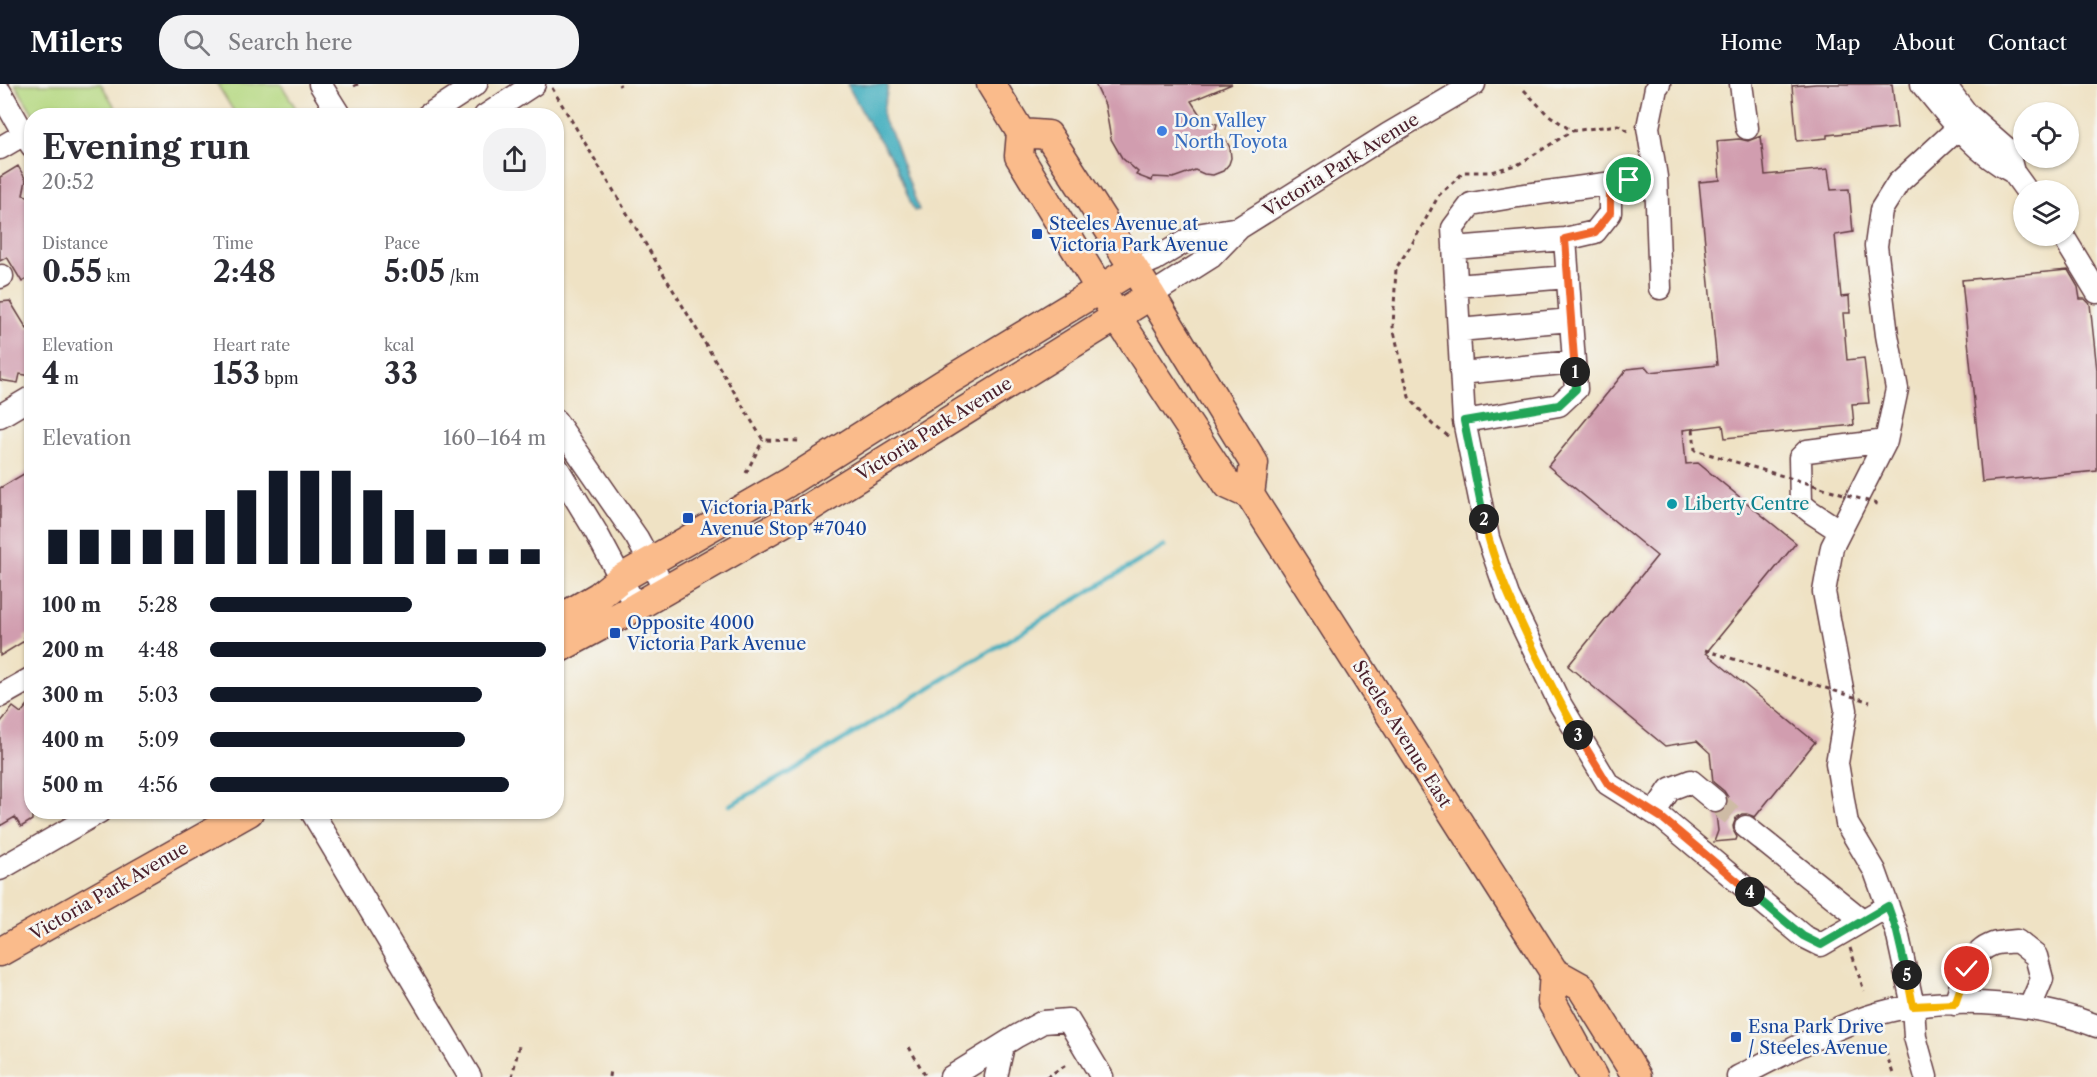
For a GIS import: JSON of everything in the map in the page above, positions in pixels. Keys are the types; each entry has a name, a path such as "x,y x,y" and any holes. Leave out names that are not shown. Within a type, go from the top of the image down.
{"main road":[{"name":"Steeles Avenue East","path":"991,84 1021,133 1019,156 1117,317 1228,485 1250,495 1554,972 1581,987 1637,1077"},
{"path":"1021,133 1048,135 1151,295 1254,463 1250,495"},
{"name":"Victoria Park Avenue","path":"564,616 599,596 620,579 787,483 1133,269"},
{"name":"Victoria Park Avenue","path":"564,647 636,608 807,509 1151,295"},
{"name":"Victoria Park Avenue","path":"0,952 237,819"},
{"path":"1554,972 1552,1002 1593,1077"}],"street":[{"path":"320,84 335,108"},
{"path":"439,108 476,84"},
{"name":"Victoria Park Avenue","path":"1151,295 1211,257 1239,228 1474,84"},
{"path":"1659,84 1656,88 1648,127 1656,177 1660,288"},
{"path":"1741,84 1747,128"},
{"path":"1922,84 1962,121 2007,149 2020,180"},
{"path":"1944,84 1962,121"},
{"path":"500,108 543,85"},
{"path":"0,92 24,133"},
{"path":"1926,1077 1915,1037 1913,1006 1897,932 1875,871 1847,824 1837,764 1846,710 1824,592 1832,547 1886,441 1897,389 1887,334 1876,246 1881,210 1898,183 1962,121"},
{"path":"0,148 24,141"},
{"path":"1656,177 1471,204 1453,228 1464,421 1488,538 1508,596 1560,704 1608,784 1654,813 1803,936 1821,945 1888,906"},
{"path":"1454,248 1565,239 1595,232 1610,213 1610,184"},
{"name":"Victoria Park Avenue","path":"1133,269 1154,260 1196,235 1239,228"},
{"path":"1464,421 1559,405 1576,389 1565,239"},
{"path":"2068,246 2097,292"},
{"path":"1456,286 1568,277"},
{"path":"1459,330 1571,320"},
{"path":"1461,372 1574,362"},
{"path":"0,416 24,402"},
{"path":"564,433 637,538 665,590"},
{"path":"1840,531 1801,504 1800,458 1807,452 1886,441"},
{"path":"564,479 596,532 636,608"},
{"path":"0,696 24,682"},
{"path":"1654,813 1670,789 1691,782 1715,801"},
{"path":"0,868 87,819"},
{"path":"316,819 470,1077"},
{"path":"1746,827 1852,926"},
{"path":"1955,1004 1967,969 1980,950 1994,944 2017,941 2036,956 2042,979 2030,1007"},
{"path":"1738,1077 1825,1033 1870,1016 1913,1006 1997,1004 2030,1007 2074,1017 2097,1026"},
{"path":"951,1077 1043,1022 1068,1020 1102,1077"},
{"path":"996,1077 1003,1046"}],"path":[{"path":"543,85 557,108"},
{"path":"1524,90 1546,113 1572,131"},
{"path":"564,119 764,440"},
{"path":"1693,429 1695,450 1881,506"},
{"path":"764,440 800,441"},
{"path":"746,473 764,440"},
{"path":"1705,650 1870,702"},
{"path":"1852,926 1854,956 1864,991"},
{"path":"1883,1043 1894,1077"},
{"path":"512,1077 519,1046"},
{"path":"909,1047 926,1077"},
{"path":"1046,1077 1068,1064"},
{"path":"609,1077 610,1069"}],"green space":[{"path":"15,84 101,84 116,108 30,108"},
{"path":"217,84 281,84 296,108 232,108"}],"water":[{"path":"847,84 888,85 883,110 884,120 891,132 919,210 914,211 895,164"}],"building":[{"name":"Don Valley North Toyota","path":"1095,84 1232,84 1191,101 1204,121 1217,124 1215,132 1226,140 1230,148 1229,164 1223,171 1213,175 1195,170 1173,178 1153,177 1152,181 1136,175 1138,172 1122,158 1111,139 1105,105"},
{"path":"1892,84 1897,128 1827,135 1827,138 1797,141 1792,86"},
{"name":"Liberty Centre","path":"1761,136 1765,175 1828,169 1831,190 1849,189 1853,232 1835,235 1841,297 1849,296 1850,313 1843,313 1847,360 1864,358 1869,403 1852,404 1854,425 1725,438 1723,425 1683,430 1686,464 1698,463 1796,543 1706,653 1815,742 1755,817 1742,814 1736,818 1733,826 1736,840 1714,842 1718,831 1716,814 1725,810 1728,797 1713,782 1710,753 1697,741 1665,746 1568,666 1657,556 1548,466 1627,369 1646,367 1650,372 1717,365 1699,182 1720,180 1717,141 1739,139 1748,141"},
{"path":"18,166 24,176 24,281 22,282 7,257 0,261 0,177"},
{"path":"2068,270 2078,287 2080,299 2085,299 2090,304 2097,370 2097,471 1982,482 1962,280"},
{"path":"10,301 24,324 24,375 20,374 18,383 0,380 0,302"},
{"path":"24,474 24,641 0,656 0,488"},
{"path":"13,707 21,713 24,709 24,819 32,820 21,827 15,817 0,826 0,723"}],"waterway":[{"path":"730,805 788,773 1164,546"}],"tunnel":[{"path":"1715,801 1746,827"}],"place":[{"name":"Don Valley North Toyota","path":"1162,131"},
{"name":"Steeles Avenue at Victoria Park Avenue","path":"1037,234"},
{"name":"Liberty Centre","path":"1672,504"},
{"name":"Victoria Park Avenue Stop #7040","path":"688,518"},
{"name":"Opposite 4000 Victoria Park Avenue","path":"615,633"},
{"name":"Esna Park Drive / Steeles Avenue","path":"1736,1037"}],"route":[{"path":"1629,180 1610,184 1610,213 1595,232 1565,239 1576,389 1559,405 1464,421 1488,538 1508,596 1560,704 1608,784 1662,818 1803,936 1821,945 1888,906 1897,932 1913,1006 1955,1004 1967,969"}]}
